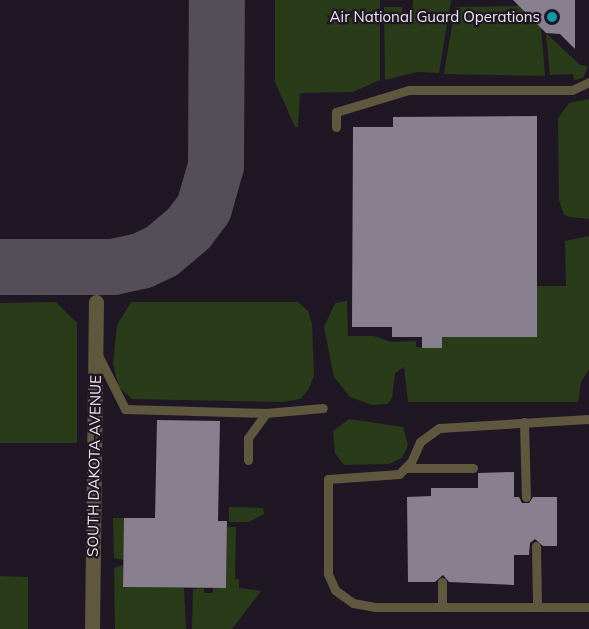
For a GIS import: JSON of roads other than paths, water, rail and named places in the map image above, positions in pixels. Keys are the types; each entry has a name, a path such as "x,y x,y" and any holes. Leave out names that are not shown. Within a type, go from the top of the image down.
{"street":[{"name":"SOUTH DAKOTA AVENUE","path":"92,629 96,302"}],"lane":[{"path":"336,127 336,112 409,90 572,90 589,82"},
{"path":"95,350 125,409 266,412 324,408"},
{"path":"248,460 248,438 266,412"},
{"path":"589,419 439,428 420,442 399,474 371,479 328,479 328,574 343,597 364,607 589,606"},
{"path":"524,422 526,497"},
{"path":"405,468 473,468"},
{"path":"536,546 537,606"},
{"path":"442,582 442,607"}],"place":[{"name":"Air National Guard Operations","path":"552,17"}]}
